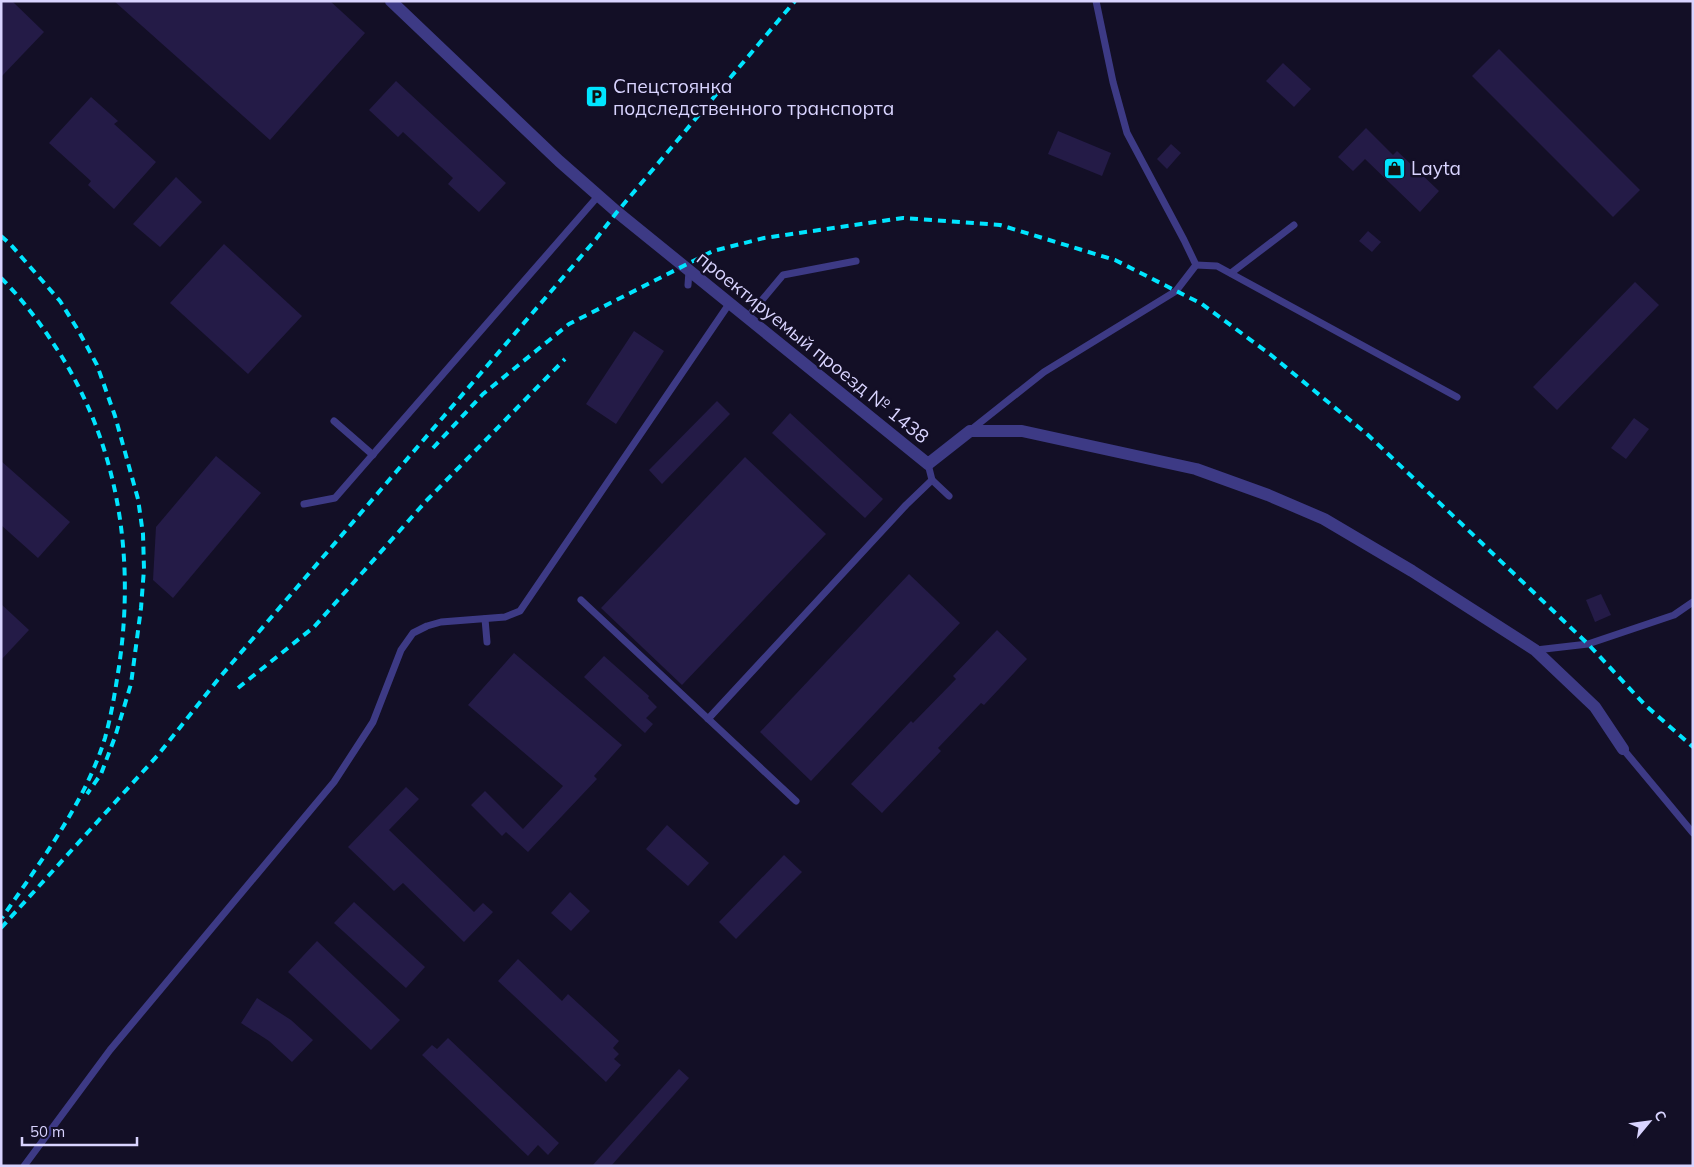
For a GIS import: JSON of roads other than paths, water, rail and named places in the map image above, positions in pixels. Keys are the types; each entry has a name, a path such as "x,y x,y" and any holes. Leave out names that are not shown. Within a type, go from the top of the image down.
{"street":[{"name":"проектируемый проезд № 1438","path":"391,1 559,161 598,195 729,304 928,464 970,431"},
{"path":"970,431 1022,432 1196,469 1268,494 1332,524 1412,571 1535,650 1595,707 1623,749"}],"lane":[{"path":"1096,1 1113,82 1127,134 1196,265"},
{"path":"304,504 336,498 598,195"},
{"path":"1231,273 1294,225"},
{"path":"747,318 783,275 856,261"},
{"path":"1196,265 1217,266 1231,273 1458,397"},
{"path":"970,431 1044,372 1176,291 1196,265"},
{"path":"688,285 689,271"},
{"path":"24,1166 110,1050 334,782 372,722 401,650 413,633 426,626 441,622 505,617 520,611 729,304"},
{"path":"334,421 373,455"},
{"path":"928,464 932,480 949,496"},
{"path":"708,719 906,505 932,480"},
{"path":"581,600 796,802"},
{"path":"1535,650 1588,644 1674,615 1693,602"},
{"path":"485,618 487,642"},
{"path":"1623,749 1693,833"}],"railway":[{"path":"1,928 158,755 220,677 596,239 795,1"},
{"path":"433,448 483,394 569,324 713,251 764,238 903,218 1000,225 1115,260 1202,304 1271,355 1368,435 1588,644 1645,705 1693,747"},
{"path":"1,236 60,301 97,365 115,416 138,499 143,534 144,569 131,684 115,737 101,774 87,794"},
{"path":"1,278 29,309 53,343 76,381 94,421 108,462 118,505 125,591 123,635 116,687 107,731 96,762 74,809 2,918"},
{"path":"238,688 314,627 427,500 565,359"}],"place":[{"name":"Спецстоянка подследственного транспорта","path":"597,97"},
{"name":"Layta","path":"1395,168"}]}
